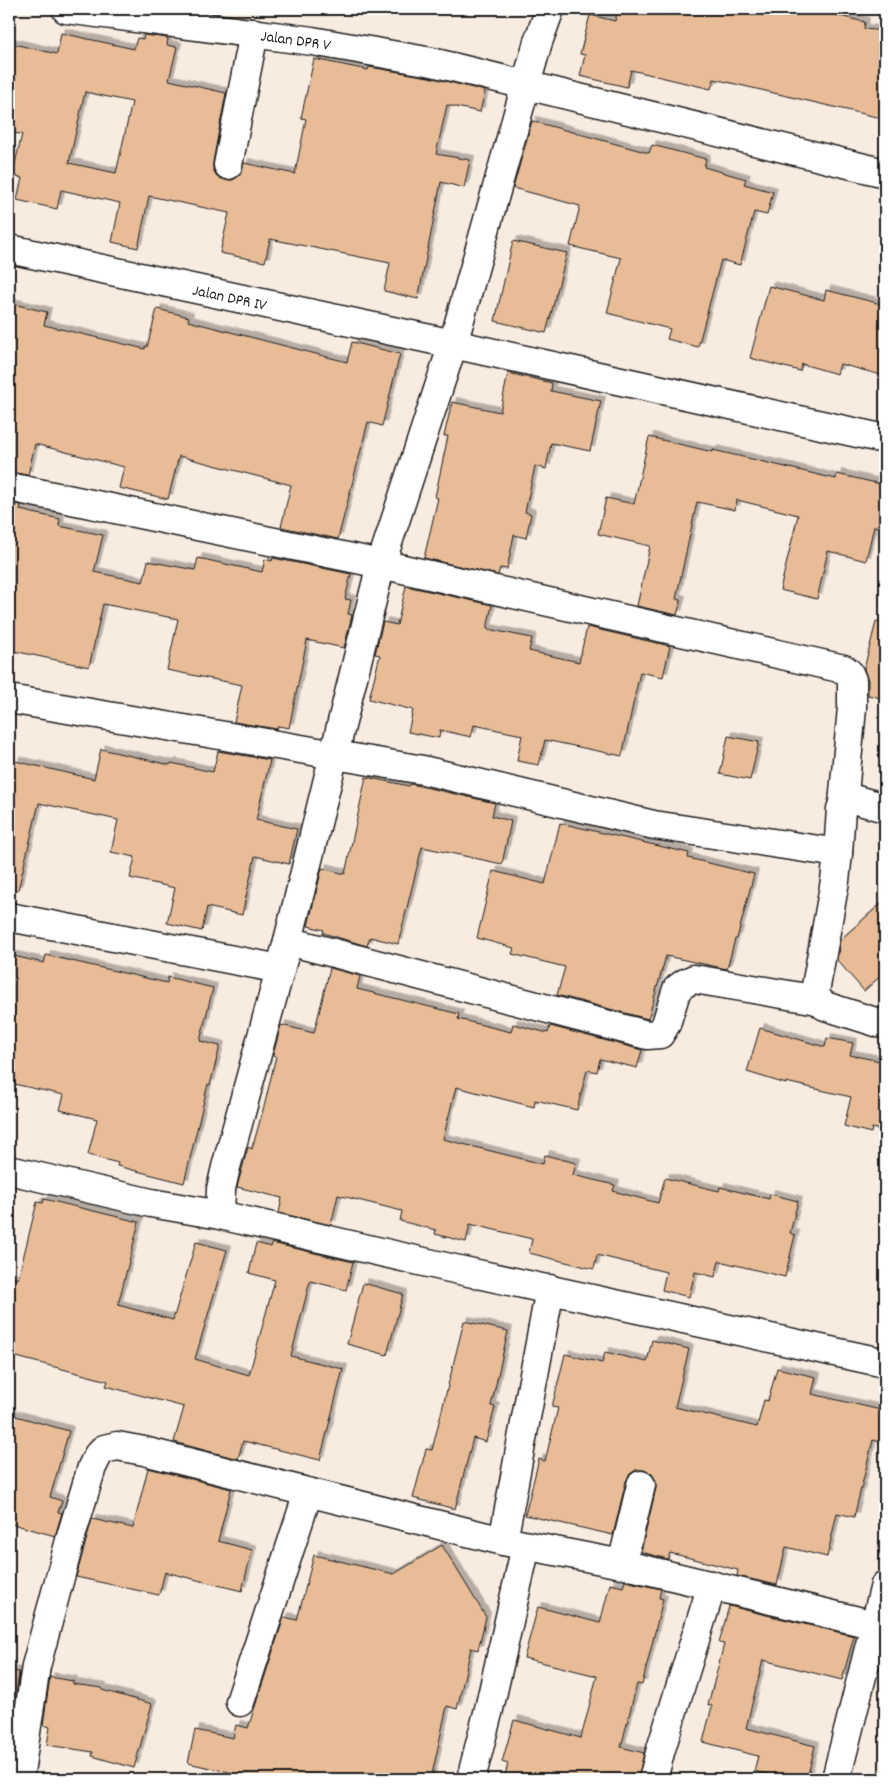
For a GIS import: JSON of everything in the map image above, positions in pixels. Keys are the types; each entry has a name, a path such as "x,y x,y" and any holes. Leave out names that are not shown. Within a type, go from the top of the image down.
{"street":[{"name":"Jalan DPR V","path":"66,9 254,33 432,62 885,173"},
{"path":"220,1215 221,1189 226,1167 288,941 381,564 453,344 525,85 550,9"},
{"path":"228,165 254,33"},
{"name":"Jalan DPR IV","path":"9,249 885,439"},
{"path":"9,487 381,564 844,669 849,673 852,680 852,708 835,881 815,992 818,1000 825,1006 885,1025"},
{"path":"9,699 423,770 654,825 838,853"},
{"path":"843,804 852,800 885,808"},
{"path":"9,917 280,969"},
{"path":"288,941 647,1036 660,1034 666,1024 678,990 685,983 694,979 818,1000"},
{"path":"9,1170 151,1203 220,1215 450,1268 885,1363"},
{"path":"471,1779 489,1709 515,1544 550,1289"},
{"path":"19,1779 36,1666 72,1533 92,1466 104,1450 117,1446 515,1544 622,1564 875,1625"},
{"path":"622,1564 641,1484"},
{"path":"240,1702 308,1493"},
{"path":"654,1779 661,1749 712,1585"},
{"path":"836,1779 885,1585"}],"building":[{"path":"618,9 810,9 865,22 864,29 885,31 885,119 714,79 711,89 631,70 627,87 580,76 585,55 580,54 590,15 615,21"},
{"path":"61,33 134,49 137,38 143,39 144,35 168,38 167,45 177,47 169,80 226,93 213,162 213,170 217,176 225,180 233,180 239,176 244,163 295,174 306,119 301,118 314,59 368,70 369,67 429,77 485,91 480,112 447,105 436,154 470,160 464,188 441,182 418,299 384,291 390,263 270,239 265,262 220,253 229,213 149,196 138,248 112,242 120,203 61,190 57,209 17,200 22,178 12,176 22,134 9,133 9,43 57,54","holes":["85,92 132,102 116,173 69,163"]},
{"path":"532,121 649,153 652,145 706,159 704,167 746,179 744,184 773,192 767,215 754,212 740,265 721,260 698,347 667,339 670,329 607,313 621,258 570,246 580,206 513,188"},
{"path":"513,241 567,253 546,333 495,321"},
{"path":"769,286 824,300 826,290 885,305 885,376 840,364 837,374 802,364 800,371 750,358"},
{"path":"9,303 47,312 44,325 145,349 157,309 189,317 188,321 347,362 352,342 400,354 382,426 368,422 338,539 281,527 291,485 179,456 168,499 119,488 124,467 35,444 28,475 9,472"},
{"path":"508,373 552,383 551,391 601,401 590,451 551,443 546,469 535,466 525,512 531,514 526,538 514,535 507,569 500,568 498,575 424,558 438,498 435,497 448,436 444,436 452,402 500,412"},
{"path":"649,437 836,479 837,474 885,485 885,528 874,526 866,561 828,551 817,599 780,590 798,515 737,500 735,510 697,502 676,599 681,600 677,615 637,606 650,546 598,534 606,498 634,504"},
{"path":"9,503 21,505 20,510 60,519 59,526 103,535 94,572 143,582 148,561 195,570 198,558 262,572 265,559 272,561 273,558 351,574 345,599 351,600 348,614 352,615 344,648 307,640 289,728 278,726 277,729 234,722 242,685 167,670 178,619 103,604 89,667 9,650"},
{"path":"406,586 492,605 487,629 532,638 529,651 579,662 587,627 670,646 663,677 640,672 622,756 545,740 539,765 517,761 522,735 474,725 471,737 440,730 439,738 408,732 413,710 369,699 380,655 375,654 383,622 397,625"},
{"path":"876,622 885,623 885,699 868,695 868,680 864,669"},
{"path":"728,736 759,742 750,780 720,774"},
{"path":"101,749 170,765 171,763 213,772 218,751 270,760 256,820 297,829 289,864 255,856 242,915 207,907 202,931 167,923 175,888 130,878 135,857 111,852 118,820 39,803 18,890 9,889 9,787 15,761 94,779"},
{"path":"366,777 409,786 411,784 495,803 492,816 511,821 502,864 422,847 398,944 370,937 367,946 323,933 324,930 308,926 322,868 345,874"},
{"path":"560,823 689,853 688,858 754,874 727,969 666,956 648,1019 557,995 565,967 512,954 514,948 477,938 493,871 545,884"},
{"path":"885,900 885,972 864,991 837,960 840,940"},
{"path":"9,955 44,963 46,955 167,983 168,977 213,988 200,1041 220,1046 210,1085 208,1084 184,1183 117,1166 118,1163 88,1155 97,1119 60,1110 64,1095 9,1083"},
{"path":"330,968 360,976 357,989 459,1014 458,1019 511,1032 513,1024 548,1033 550,1026 642,1050 637,1068 600,1059 597,1072 587,1070 577,1110 535,1100 534,1107 456,1087 443,1139 543,1164 545,1155 576,1163 573,1175 615,1185 613,1191 658,1203 665,1178 719,1191 720,1187 769,1199 770,1194 798,1201 790,1233 795,1235 785,1277 719,1261 715,1277 695,1272 689,1297 662,1290 666,1272 597,1255 594,1269 529,1253 532,1239 470,1224 466,1242 435,1234 436,1230 400,1221 402,1211 338,1195 331,1225 279,1213 282,1198 237,1187 248,1147 252,1149 265,1103 276,1056 273,1055 281,1025 314,1033"},
{"path":"760,1028 825,1047 827,1038 853,1043 850,1055 885,1062 885,1131 872,1128 871,1133 844,1126 851,1097 786,1082 786,1084 747,1072"},
{"path":"44,1199 139,1222 118,1305 173,1320 196,1242 227,1250 195,1359 249,1375 275,1280 249,1273 256,1243 271,1247 272,1243 353,1262 346,1290 310,1281 291,1356 343,1369 320,1460 243,1441 238,1459 174,1442 184,1407 106,1386 108,1381 9,1355 9,1293 13,1277 18,1279 37,1202 43,1203"},
{"path":"363,1283 403,1294 387,1355 347,1344"},
{"path":"464,1321 508,1331 491,1406 495,1407 486,1442 473,1438 455,1509 413,1498 426,1449 432,1450"},
{"path":"652,1340 689,1349 675,1407 757,1427 764,1400 768,1401 777,1368 816,1377 812,1394 885,1411 885,1443 873,1440 854,1517 837,1513 827,1557 786,1547 777,1585 737,1576 738,1570 670,1553 668,1559 641,1552 656,1488 656,1481 652,1474 644,1470 636,1470 630,1474 626,1481 613,1535 525,1515 539,1459 545,1461 558,1408 552,1407 565,1354 602,1363 605,1352 647,1362"},
{"path":"9,1414 69,1431 50,1497 62,1501 58,1512 62,1513 55,1536 9,1523"},
{"path":"148,1468 231,1489 218,1541 252,1550 242,1591 165,1572 159,1595 76,1577 92,1519 133,1528"},
{"path":"442,1545 486,1617 478,1650 471,1648 457,1709 447,1706 431,1779 334,1779 314,1774 313,1779 260,1779 188,1763 195,1730 233,1738 236,1725 248,1728 284,1617 297,1620 314,1555 394,1574"},
{"path":"625,1581 661,1589 659,1598 663,1599 642,1685 637,1684 621,1747 644,1753 638,1779 504,1779 508,1764 502,1762 514,1720 581,1738 597,1676 524,1658 538,1607 600,1623 610,1584 623,1587"},
{"path":"729,1606 854,1636 842,1680 763,1660 746,1728 815,1746 807,1779 789,1779 754,1771 758,1756 703,1742 712,1706 708,1705 724,1644 719,1643"},
{"path":"9,1671 19,1672 13,1716 9,1715"},
{"path":"50,1677 73,1681 73,1684 102,1688 102,1690 152,1704 134,1768 92,1756 93,1752 47,1745 50,1727 43,1725"}]}
